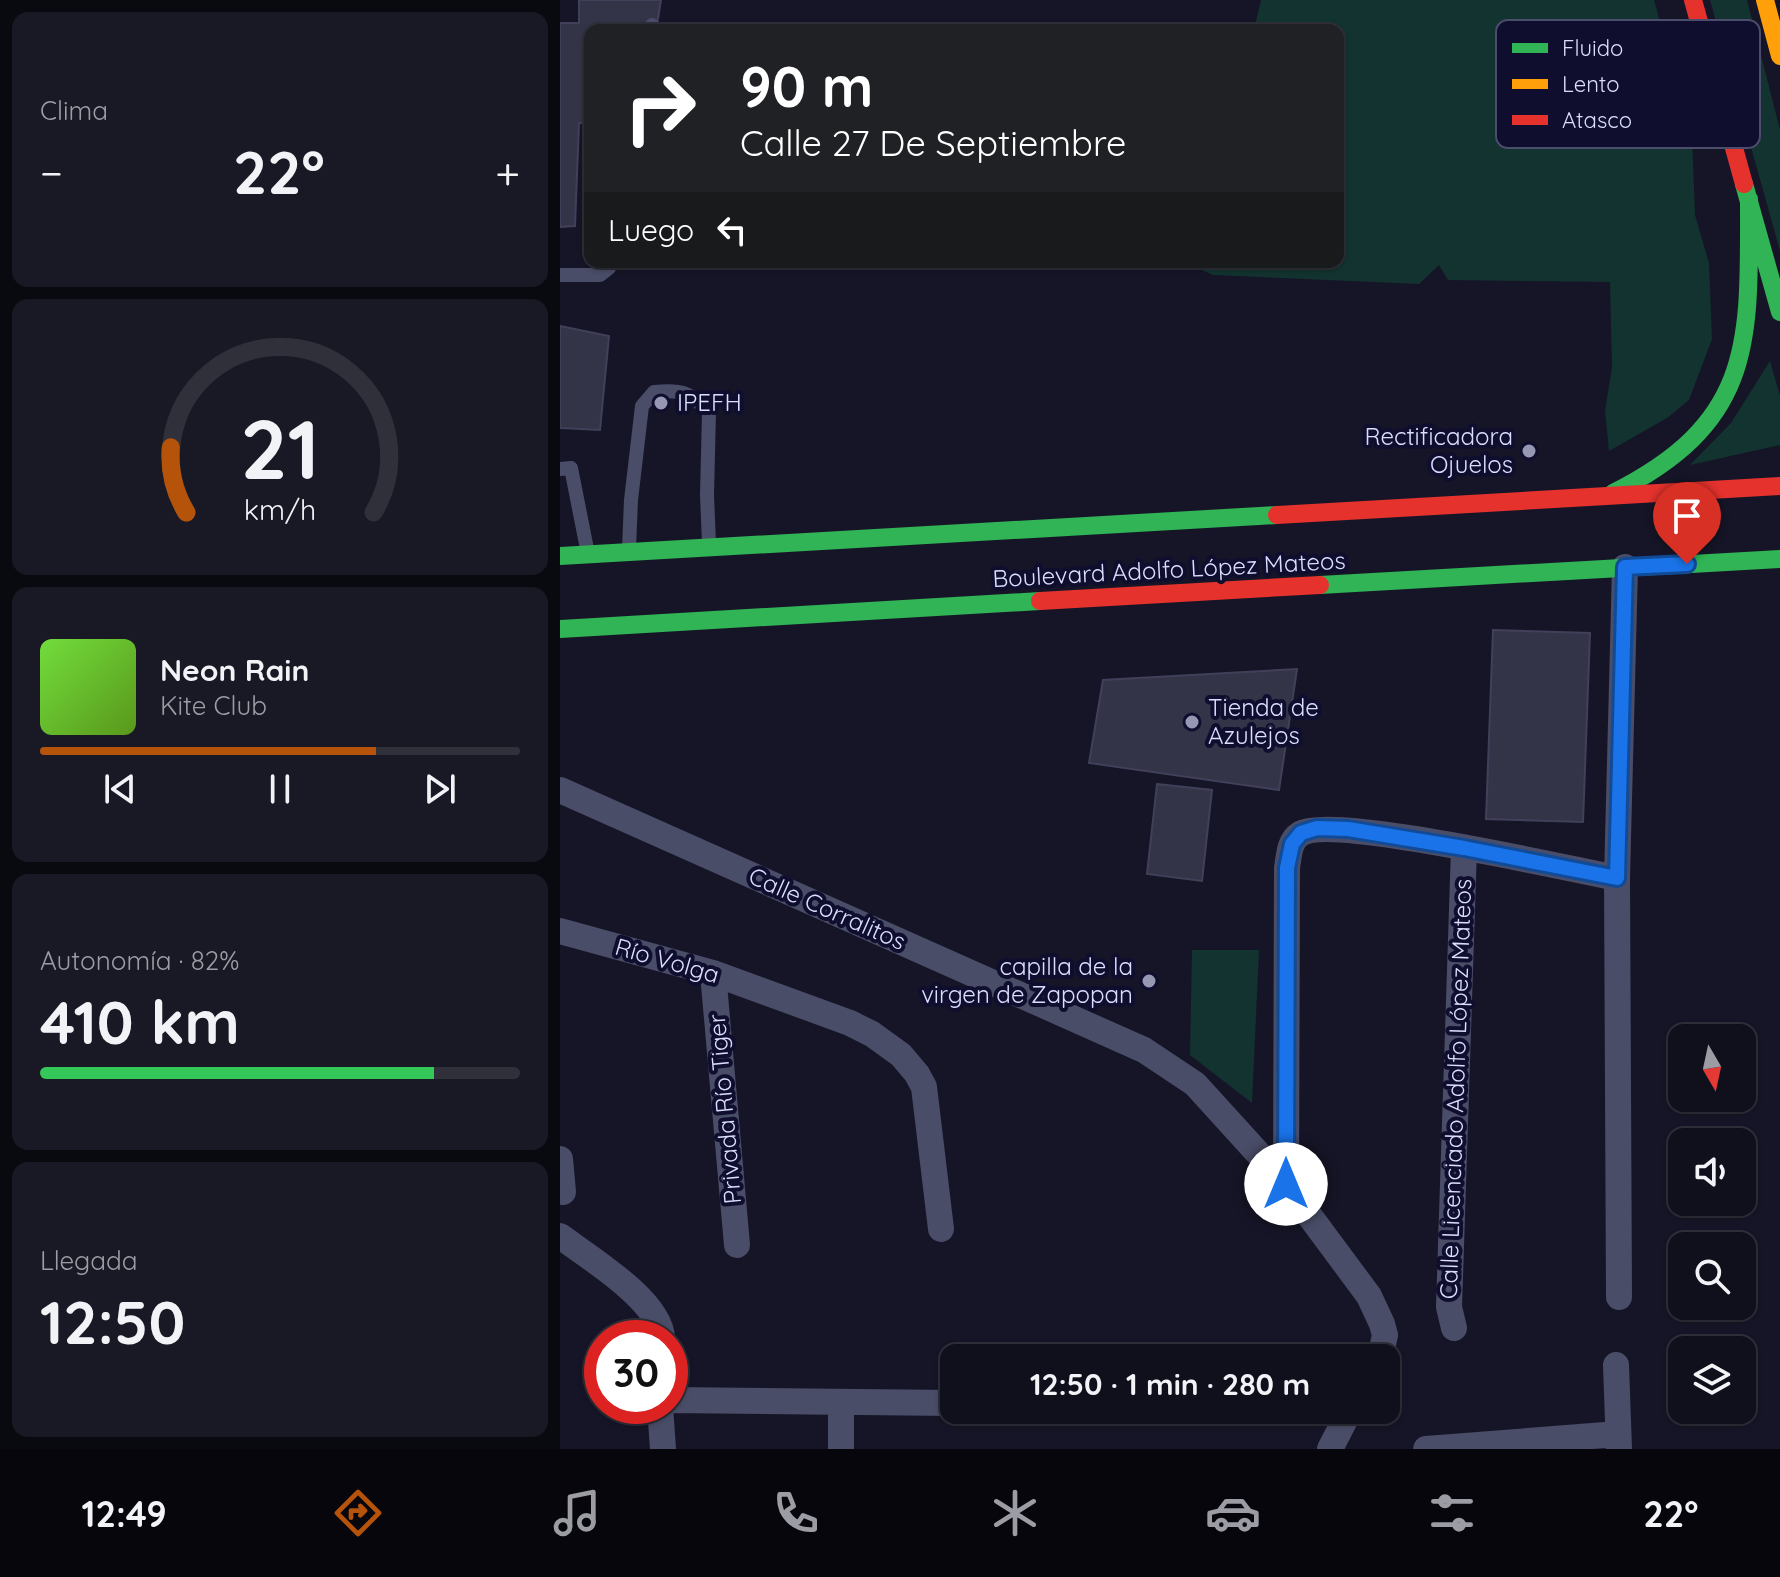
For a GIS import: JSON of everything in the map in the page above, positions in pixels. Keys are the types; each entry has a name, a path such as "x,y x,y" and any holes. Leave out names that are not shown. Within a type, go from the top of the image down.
{"main road":[{"path":"1693,0 1699,20"},
{"path":"1765,0 1780,56"},
{"path":"1735,148 1780,312"},
{"path":"1607,495 1653,470 1691,440 1720,406 1732,383 1748,308 1749,199"},
{"name":"Boulevard Adolfo López Mateos","path":"560,556 1780,486"},
{"name":"Boulevard Adolfo López Mateos","path":"560,629 1780,559"}],"street":[{"path":"1619,1297 1617,878 1625,567"},
{"name":"Calle Corralitos","path":"560,790 1144,1050 1195,1084 1286,1184 1369,1296 1382,1324 1382,1344"},
{"path":"1286,1184 1287,868 1292,844 1301,833 1317,828 1348,829 1617,878"},
{"name":"Calle Licenciado Adolfo López Mateos","path":"1454,1328 1449,1307 1464,848"},
{"name":"Río Volga","path":"560,931 713,973 872,1034 901,1055 924,1087 941,1229"},
{"name":"Privada Río Tiger","path":"713,973 737,1245"},
{"path":"560,1159 563,1192"},
{"path":"560,1236 616,1277 652,1320"},
{"path":"1426,1449 1618,1442 1616,1365"},
{"path":"688,1400 940,1403"},
{"path":"841,1403 841,1449"},
{"path":"661,1424 663,1449"},
{"path":"1330,1449 1343,1424"}],"lane":[{"path":"560,275 600,275 609,268"},
{"path":"629,552 631,500 642,406 654,392 677,390 695,397 709,412 710,547"},
{"path":"560,469 571,468 588,554"}],"green space":[{"path":"1261,0 1654,0 1660,20 1496,20 1496,148 1692,148 1695,215 1709,263 1712,339 1689,400 1667,418 1609,451 1605,411 1612,367 1610,282 1448,280 1439,265 1419,284 1213,275 1197,268 1344,268 1344,24 1255,24"},
{"path":"1710,0 1747,0 1752,20 1716,20"},
{"path":"1760,51 1780,130 1780,251 1751,148 1760,148"},
{"path":"1770,361 1780,396 1780,445 1690,465 1731,423"},
{"path":"1192,950 1259,950 1252,1103 1190,1055"}],"building":[{"path":"579,0 661,0 657,24 584,24 584,123 579,123 575,226 560,227 560,23 579,23"},
{"path":"560,326 609,336 600,430 560,428"},
{"path":"1493,630 1590,633 1583,822 1486,819"},
{"name":"Tienda de Azulejos","path":"1297,669 1279,790 1089,763 1103,680"},
{"path":"1157,784 1212,790 1202,881 1147,874"}],"traffic: fast":[{"path":"1744,184 1780,312"},
{"path":"1613,493 1660,466 1695,437 1719,406 1735,372 1744,335 1748,295 1749,199"},
{"path":"560,556 1277,515"},
{"path":"1320,585 1780,559"},
{"path":"560,629 1040,601"}],"traffic: slow":[{"path":"1765,0 1780,56"}],"traffic: jam":[{"path":"1693,0 1699,20"},
{"path":"1734,148 1744,184"},
{"path":"1277,515 1780,486"},
{"path":"1040,601 1320,585"}],"place":[{"name":"IPEFH","path":"661,403"},
{"name":"Rectificadora Ojuelos","path":"1529,451"},
{"name":"Tienda de Azulejos","path":"1192,722"},
{"name":"capilla de la virgen de Zapopan","path":"1149,981"}],"route":[{"path":"1286,1184 1287,868 1292,844 1301,833 1317,828 1348,829 1617,878 1625,567 1687,564"}]}
